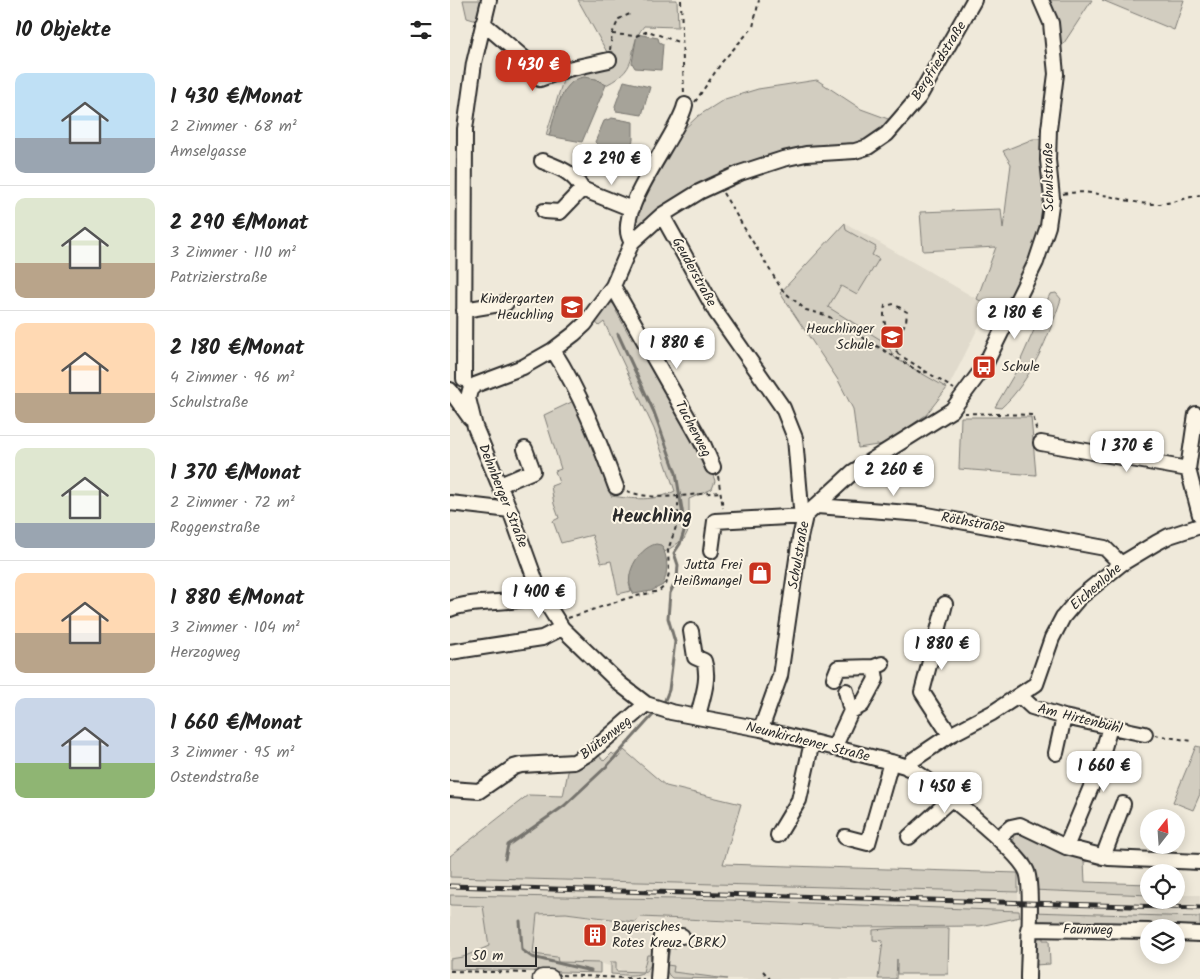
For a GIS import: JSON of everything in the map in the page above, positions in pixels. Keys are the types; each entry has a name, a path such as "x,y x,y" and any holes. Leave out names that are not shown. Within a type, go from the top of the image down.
{"main road":[{"path":"542,979 550,979"}],"street":[{"path":"476,427 468,398 470,390 464,310 465,129 474,64 489,0"},
{"name":"Bergfriedstraße","path":"469,382 523,367 553,350 585,324 613,286 632,242 662,215 699,192 740,173 806,154 855,151 868,147 887,134 919,97 974,0"},
{"name":"Schulstraße","path":"761,730 780,676 800,538 805,516 853,472 952,410 984,367 1036,262 1048,226 1052,198 1048,160 1049,128 1056,74 1051,22 1040,0"},
{"path":"483,23 524,58 540,79 609,60"},
{"path":"632,242 628,238 627,227 632,208 648,172 684,111"},
{"path":"542,161 567,171 576,178 582,190 632,208"},
{"path":"544,211 560,212 582,190"},
{"name":"Geuderstraße","path":"662,215 716,312 783,408 795,438 801,508 805,516"},
{"name":"Tucherweg","path":"613,286 704,446 713,467"},
{"path":"464,310 506,303"},
{"path":"553,350 574,384 591,419 616,487"},
{"path":"450,386 469,382"},
{"path":"450,390 476,427"},
{"path":"1196,414 1188,469 1200,515"},
{"name":"Dehnberger Straße","path":"476,427 510,510 540,593"},
{"path":"1041,443 1188,469"},
{"path":"500,485 533,471 525,449"},
{"path":"450,503 510,510"},
{"name":"Röthstraße","path":"817,506 922,514 1105,548 1122,564"},
{"path":"711,551 715,521 805,516"},
{"name":"Eichenlohe","path":"908,768 913,760 950,735 1020,696 1036,684 1052,638 1063,617 1079,598 1122,564 1169,536 1200,526"},
{"path":"450,609 473,604 524,599 540,593"},
{"name":"Neunkirchener Straße","path":"540,593 560,625 620,684 646,704 891,762 908,768 951,800 998,838 1017,856 1027,872 1028,979"},
{"path":"946,604 922,692 950,735"},
{"path":"450,652 542,638 560,625"},
{"path":"691,631 695,657 704,661 706,666 706,684 698,716"},
{"path":"834,678 838,668 878,666 876,678 862,705 851,711 834,748"},
{"path":"846,691 851,711"},
{"name":"Am Hirtenbühl","path":"1020,696 1032,708 1110,728 1145,734"},
{"name":"Blütenweg","path":"450,789 479,791 514,767 521,765 574,762 598,746 646,704"},
{"path":"1056,753 1064,717"},
{"path":"1066,847 1096,775 1110,728"},
{"path":"778,835 799,800 812,742"},
{"path":"845,837 868,843 891,762"},
{"path":"909,837 951,800"},
{"path":"1103,857 1123,804"},
{"path":"998,838 1011,827 1020,825 1066,847 1103,857 1200,862"},
{"name":"Faunweg","path":"1028,929 1140,931"},
{"path":"1185,933 1200,934"},
{"path":"658,979 661,936 682,936"}],"path":[{"path":"681,0 684,111"},
{"path":"684,111 698,98 722,62 753,27 759,0"},
{"path":"609,60 612,34 619,19 632,13"},
{"path":"612,34 636,36 648,31 681,43"},
{"path":"1052,198 1065,194 1087,192 1154,204 1200,195"},
{"path":"723,193 782,290 806,310 826,315 921,373 927,372"},
{"path":"898,354 895,340 906,322 907,312 894,304 885,306 883,316 889,336 898,354 964,396"},
{"path":"952,410 969,415 1033,415 1035,429 1041,443"},
{"path":"713,467 717,474 721,492 724,521"},
{"path":"616,487 634,494 678,496 721,492"},
{"path":"560,625 628,598 659,591 666,585 670,574 668,550 678,520 678,496"},
{"path":"1145,734 1192,741"},
{"path":"763,971 770,979"}],"shaded area":[{"path":"463,0 482,0 477,21 467,18"},
{"path":"578,0 677,0 678,27 644,26 638,35 629,64 618,78 606,85 596,79 567,88 561,97 549,136 546,135 565,74 608,54"},
{"path":"1048,0 1092,0 1060,49"},
{"path":"1102,0 1184,0 1174,30"},
{"path":"637,34 658,38 659,42 663,44 661,70 635,68 632,63"},
{"path":"584,77 596,79 606,85 582,142 549,136 556,110 564,92 569,85"},
{"path":"817,80 861,109 891,120 876,135 857,146 786,151 708,179 647,218 638,228 631,226 643,188 679,134 698,116 725,99 758,89"},
{"path":"624,81 650,87 642,115 616,111 615,106"},
{"path":"612,118 633,122 633,140 629,149 600,147 595,142 604,121"},
{"path":"1033,139 1042,139 1046,196 1043,226 1002,321 990,314 986,320 983,320 989,306 977,299 996,247 923,251 920,212 1001,209 1003,229 1011,164 1003,151"},
{"name":"Heuchlinger Schule","path":"845,223 989,306 950,384 926,415 884,444 858,448 853,409 838,380 780,293"},
{"path":"845,223 846,230 876,247 872,255 879,259 857,295 841,286 828,307 886,343 895,358 947,388 926,415 884,444 858,448 853,409 838,380 780,293"},
{"path":"1056,293 1061,299 1038,357 1012,397 1001,408 995,407 1015,373 1050,294"},
{"path":"609,302 619,306 620,308 616,311 632,340 638,337 689,429 687,431 706,472 711,470 715,481 712,489 689,499 689,529 684,539 665,552 661,545 629,583 631,591 618,594 611,561 601,563 592,535 561,543 553,521 559,518 551,486 559,483 555,471 561,469 544,415 578,399 594,434 611,496 636,499 651,498 675,491 654,429 604,322 599,326 594,320"},
{"path":"961,417 1031,417 1036,475 959,469"},
{"path":"656,544 661,545 666,560 667,570 663,585 651,591 634,594 629,580 633,564 643,551"},
{"path":"1196,746 1200,747 1200,794 1193,810 1173,802"},
{"path":"624,750 666,786 741,804 723,864 1018,873 1018,892 450,877 450,856 528,795 563,796 569,767 596,752 604,761 612,753 618,758"},
{"path":"1021,831 1094,860 1084,862 1085,882 1140,884 1140,895 1032,890 1030,859 1014,842 1013,837 1016,832"},
{"path":"450,877 1018,892 1019,911 731,900 450,895"},
{"path":"1032,890 1140,895 1140,909 1185,909 1185,895 1200,895 1200,917 1031,912"},
{"path":"450,895 731,900 1019,911 1020,917 980,926 858,927 641,917 634,922 566,913 537,914 533,954 557,957 558,962 600,963 600,973 450,969 450,959 463,957 489,946 483,906 450,905"},
{"path":"450,906 483,907 489,946 463,957 450,959"},
{"path":"1031,912 1200,917 1200,929 1185,928 1185,919 1140,919 1140,927 1042,923 1032,920"},
{"path":"566,913 612,921 641,917 768,924 898,928 896,979 678,979 641,976 600,963 557,962 557,957 533,954 537,914"},
{"path":"949,928 948,974 897,974 897,959 896,979 878,979 883,941 873,940 873,930"},
{"path":"1043,936 1043,940 1049,940 1050,964 1035,965 1034,943 1037,937"},
{"path":"667,942 675,943 676,949 670,948 667,965 674,966 673,972 727,979 672,978 665,966"},
{"path":"647,955 650,955 652,962 649,967 641,974 611,974 611,962 616,962 616,971 643,972"}],"waterway":[{"path":"618,334 654,412 676,473 685,528 680,544 674,553 678,565 677,579 670,593 668,618 675,642 669,690 665,700"},
{"path":"505,859 508,845 564,806 607,766 653,715"},
{"path":"520,921 522,950 532,957 591,971"}],"railway":[{"path":"450,886 1200,908"}],"place":[{"name":"Kindergarten Heuchling","path":"572,307"},
{"name":"Heuchlinger Schule","path":"892,337"},
{"name":"Schule","path":"984,367"},
{"name":"Jutta Frei Heißmangel","path":"760,573"},
{"name":"Bayerisches Rotes Kreuz (BRK)","path":"595,935"}],"district":[{"name":"Heuchling","path":"652,517"}]}
